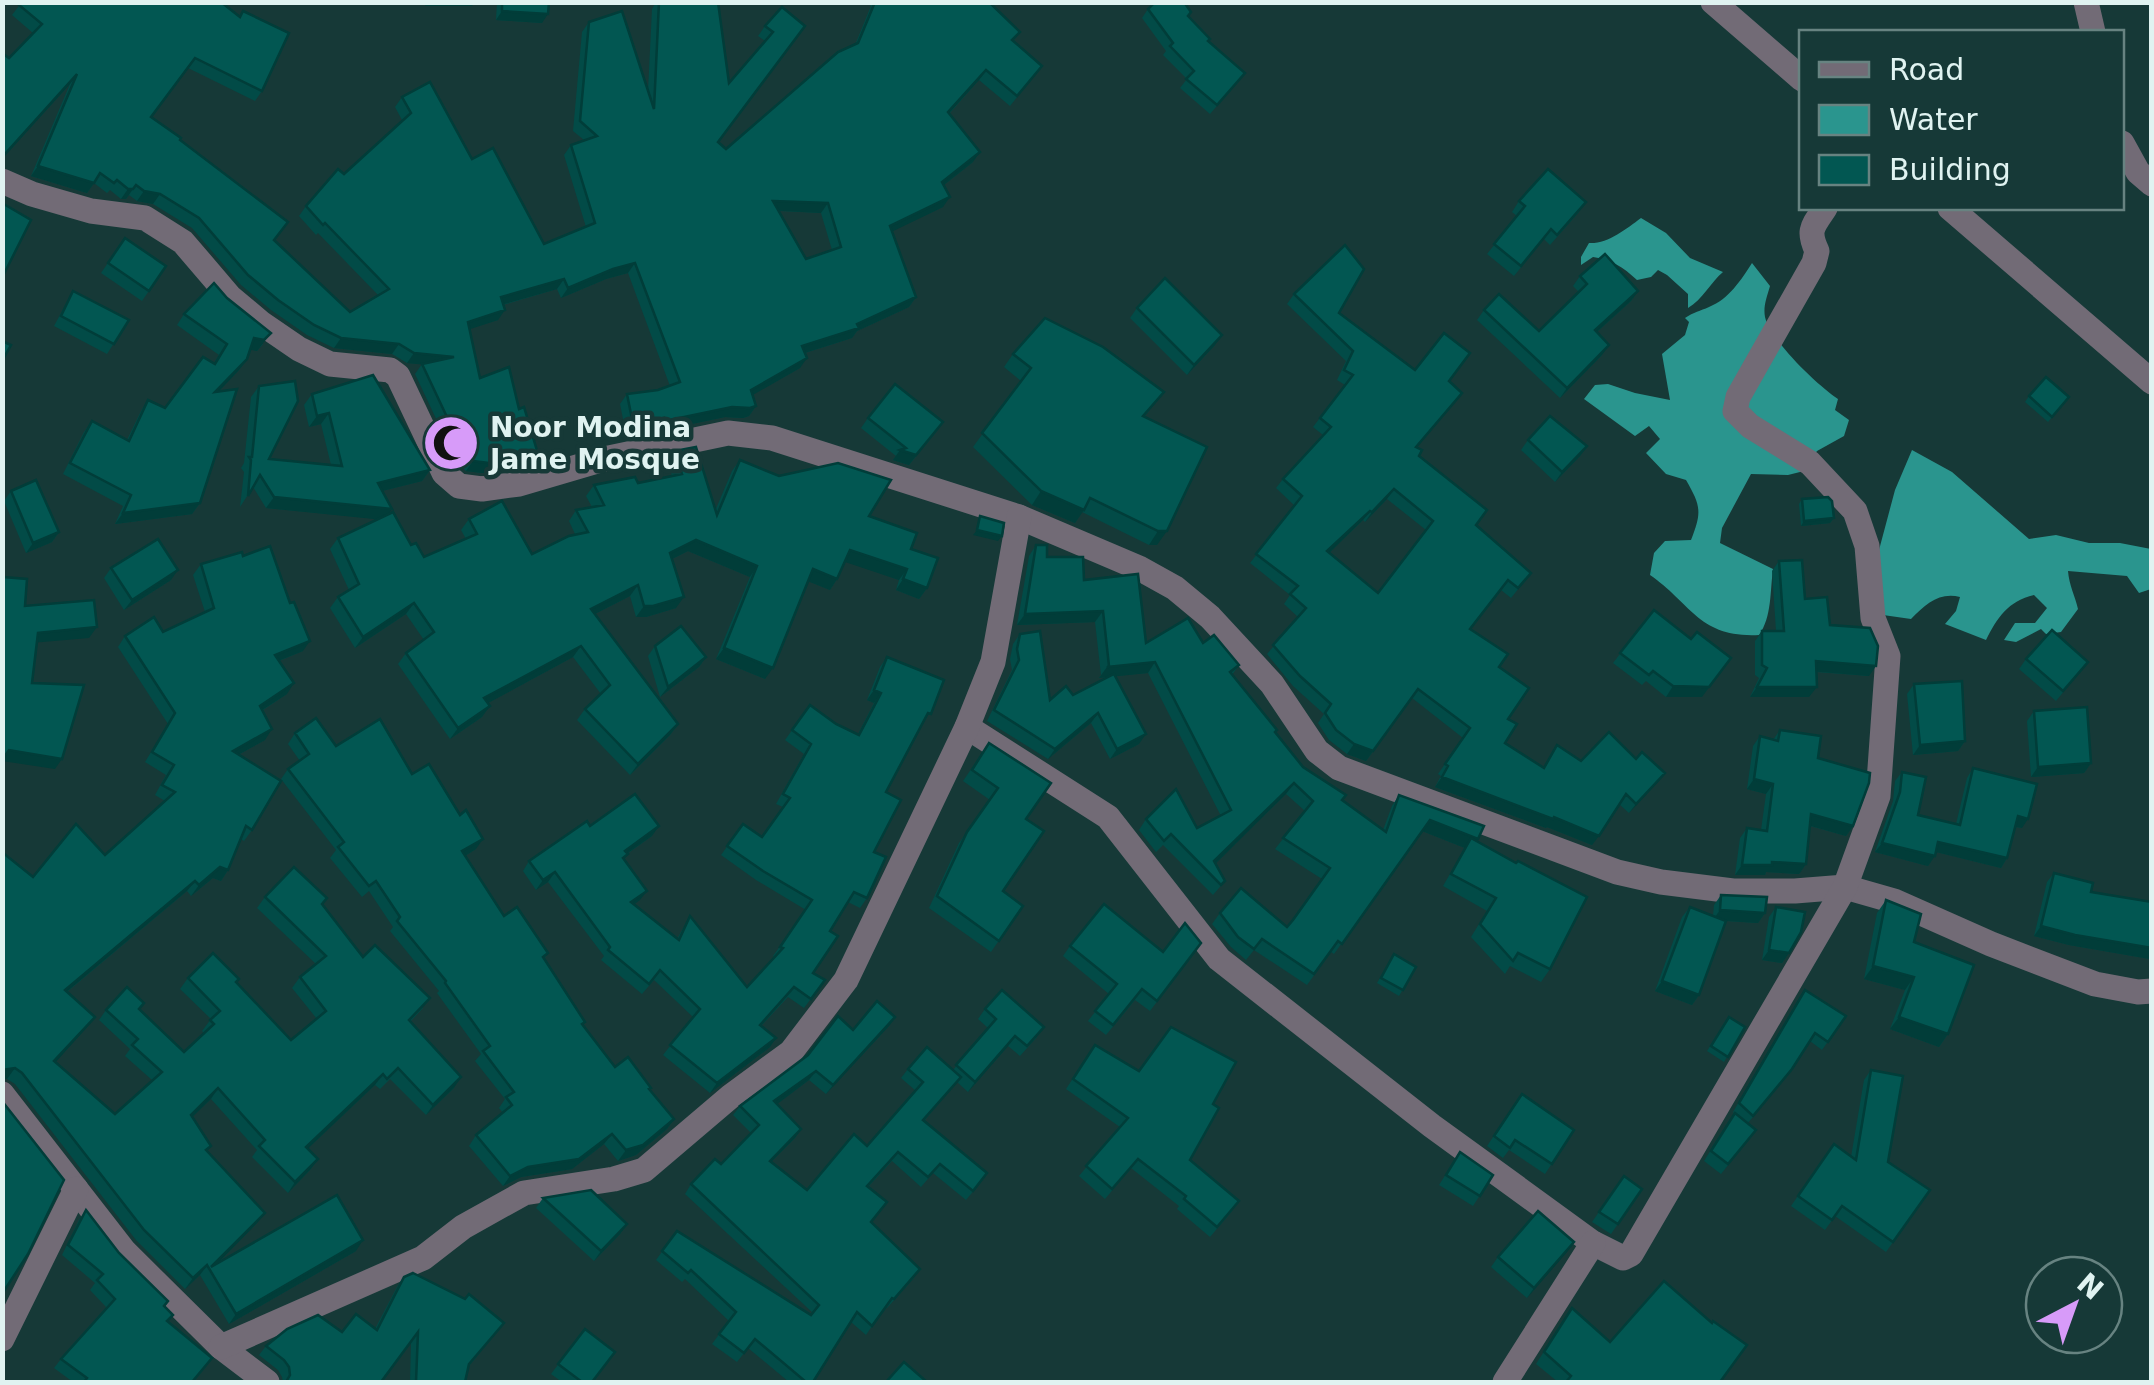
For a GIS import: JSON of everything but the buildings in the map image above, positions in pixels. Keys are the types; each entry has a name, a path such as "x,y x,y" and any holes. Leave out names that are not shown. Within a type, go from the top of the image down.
{"street":[{"path":"1713,2 1799,77"},
{"path":"2086,2 2093,30"},
{"path":"2124,148 2138,172 2152,184"},
{"path":"2,181 91,211 145,218 183,242 230,297 300,349 330,364 390,370 398,376 444,472 459,486 482,489 519,484 604,459 728,433 772,438 1020,517 1139,568 1175,588 1210,617 1272,684 1317,751 1339,768 1617,872 1733,891 1845,887 1894,901 2094,984 2152,991"},
{"path":"967,727 1108,817 1219,960 1432,1126 1594,1242 1623,1258 1630,1254 1845,887 1878,796 1888,656 1873,618 1867,546 1854,512 1810,463 1750,426 1736,411 1738,397 1814,262 1817,252 1811,230 1824,210"},
{"path":"1952,210 2152,382"},
{"path":"221,1347 423,1258 463,1227 524,1193 614,1179 644,1170 731,1096 792,1052 846,980 967,727 993,662 1020,517"},
{"path":"2,1094 124,1251 221,1347 266,1382"},
{"path":"2,1339 76,1189"},
{"path":"1505,1382 1594,1242"}],"water":[{"path":"1641,218 1666,233 1690,258 1723,272 1688,308 1688,294 1658,270 1651,277 1637,280 1600,258 1593,257 1581,265 1589,243 1610,238"},
{"path":"1752,263 1770,286 1765,309 1769,327 1796,362 1838,399 1835,410 1849,420 1844,436 1817,451 1804,471 1788,475 1751,474 1722,528 1720,543 1773,569 1768,612 1759,635 1723,631 1709,625 1650,575 1654,553 1665,541 1691,540 1698,516 1695,496 1686,480 1666,474 1646,453 1660,439 1649,426 1635,436 1584,399 1595,385 1608,384 1670,400 1662,354 1685,335 1689,322 1685,318 1723,299"},
{"path":"1912,450 1952,472 2029,539 2056,535 2089,543 2151,549 2151,589 2139,593 2127,576 2068,571 2078,609 2061,632 2046,634 2041,629 2016,642 2004,640 2015,623 2035,623 2047,608 2034,595 2017,601 2004,612 1986,640 1945,624 1956,611 1960,597 1939,598 1911,619 1876,614 1875,565 1895,490"}],"place":[{"name":"Noor Modina Jame Mosque","path":"451,443"}]}
